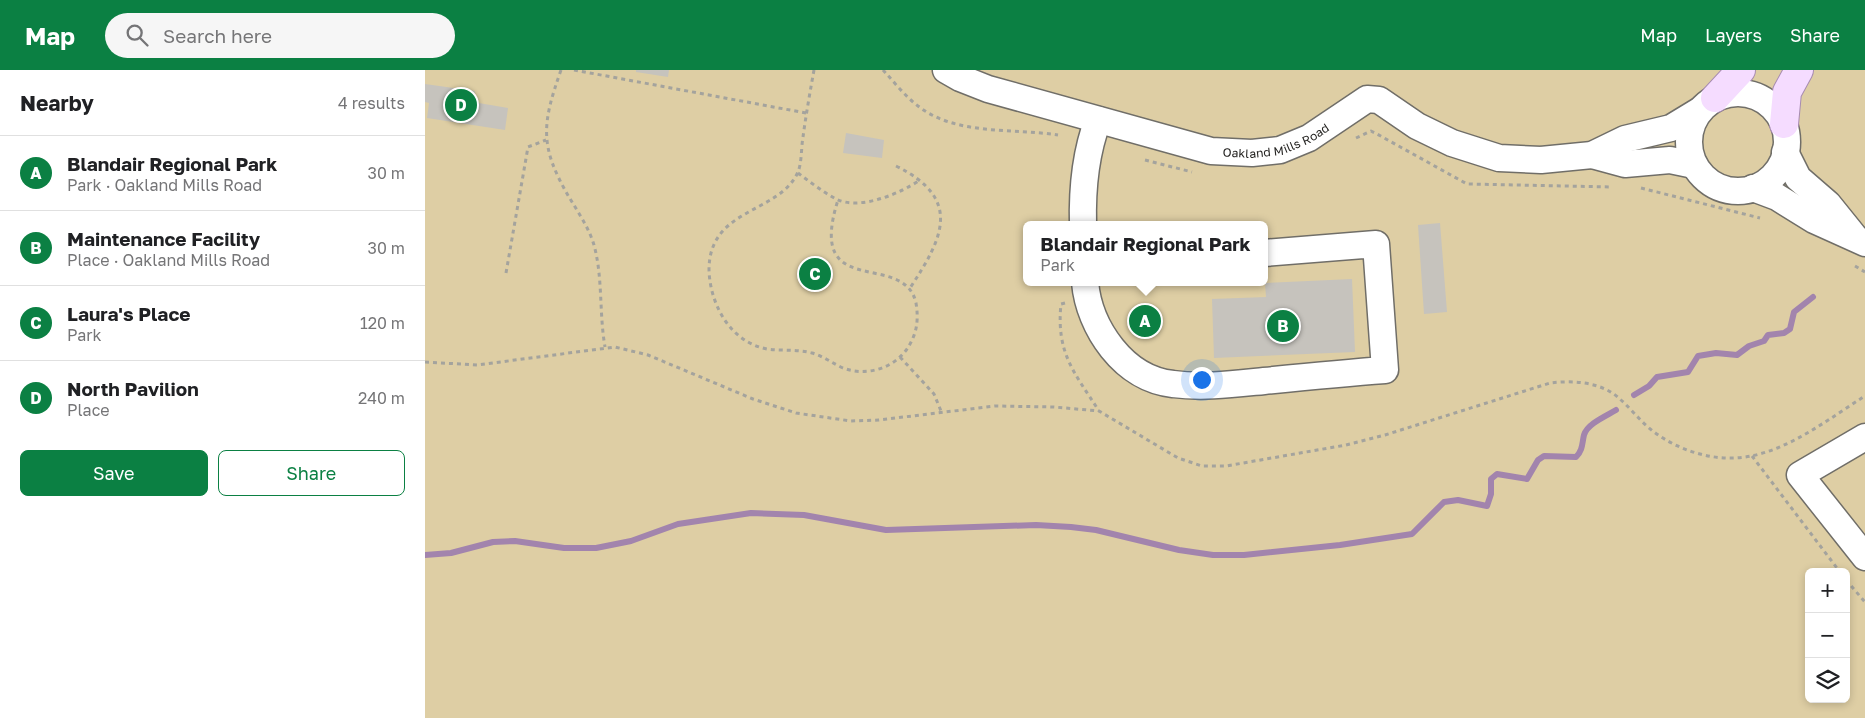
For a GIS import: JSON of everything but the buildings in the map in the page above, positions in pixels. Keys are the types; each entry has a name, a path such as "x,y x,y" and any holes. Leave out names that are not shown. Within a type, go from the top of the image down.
{"main road":[{"path":"1707,105 1741,70"},
{"path":"1784,124 1787,92 1799,70"}],"street":[{"name":"Oakland Mills Road","path":"946,70 960,78 988,89 1211,151 1252,153 1280,150 1309,138 1367,99 1379,100 1417,126 1452,143 1499,158 1541,160 1593,155 1625,139 1671,128 1707,105"},
{"path":"1731,93 1753,95 1775,110 1784,124 1787,141 1782,165 1776,174 1763,185 1753,188 1731,191 1715,186 1701,176 1694,165 1688,149 1691,126 1707,105 1731,93"},
{"path":"1083,221 1083,182 1089,143 1097,120"},
{"path":"1785,152 1798,178 1827,204 1856,247"},
{"name":"Oakland Mills Road","path":"1593,155 1625,164 1670,160 1694,165"},
{"path":"1753,188 1777,197 1856,247"},
{"path":"1085,286 1086,297 1095,323 1107,342 1121,358 1144,374 1171,384 1220,385 1385,370 1376,244 1268,253"},
{"path":"1865,437 1799,475 1865,557"}],"path":[{"path":"561,70 545,121 546,140 550,159 561,183 593,242 600,271 602,330 605,347"},
{"path":"574,70 806,113"},
{"path":"814,70 798,173 775,196 747,211 718,237 710,260 711,285 721,314 733,331 750,344 813,354 843,368 871,371 892,364 901,357 913,339 917,325 917,309 910,288 879,273 854,269 837,256 832,244 831,231 838,200"},
{"path":"883,70 919,107 938,118 987,130 1039,132 1063,136"},
{"path":"1347,143 1371,131 1467,184 1614,187"},
{"path":"506,273 528,147 546,140"},
{"path":"1144,159 1200,174"},
{"path":"896,166 920,180 937,204 942,218 941,233 935,248 910,288"},
{"path":"798,173 838,200 857,202 876,200 910,187 920,180"},
{"path":"1633,188 1651,189 1705,206 1762,218"},
{"path":"1856,247 1865,272"},
{"path":"1061,304 1059,322 1062,343 1069,365 1099,412"},
{"path":"425,362 477,365 615,347 648,354 753,399 796,413 851,420 879,420 941,411 995,406 1054,407 1099,412 1178,458 1202,466 1226,466 1346,445 1385,435 1550,383 1564,381 1578,382 1606,390 1619,398 1653,432 1686,449 1708,456 1729,459 1752,456 1781,446 1812,430 1865,396"},
{"path":"901,357 934,394 941,411"},
{"path":"1752,456 1837,568"},
{"path":"1850,585 1865,602"}],"shaded area":[{"path":"425,70 1865,70 1865,718 425,718"}],"waterway":[{"path":"1634,395 1649,386 1657,377 1688,372 1698,356 1716,353 1737,355 1749,346 1764,341 1768,335 1784,333 1790,329 1794,312 1813,297"},
{"path":"425,555 451,553 493,542 515,541 564,548 596,548 631,541 678,524 751,513 804,515 886,530 1036,525 1071,527 1096,530 1179,550 1213,555 1244,555 1340,545 1412,534 1444,502 1458,500 1487,506 1491,494 1491,479 1497,474 1527,479 1538,460 1544,456 1576,457 1589,427 1616,410"}],"place":[{"name":"North Pavilion","path":"461,105"},
{"name":"Laura's Place","path":"815,274"},
{"name":"Blandair Regional Park","path":"1145,321"},
{"name":"Maintenance Facility","path":"1283,326"}]}
